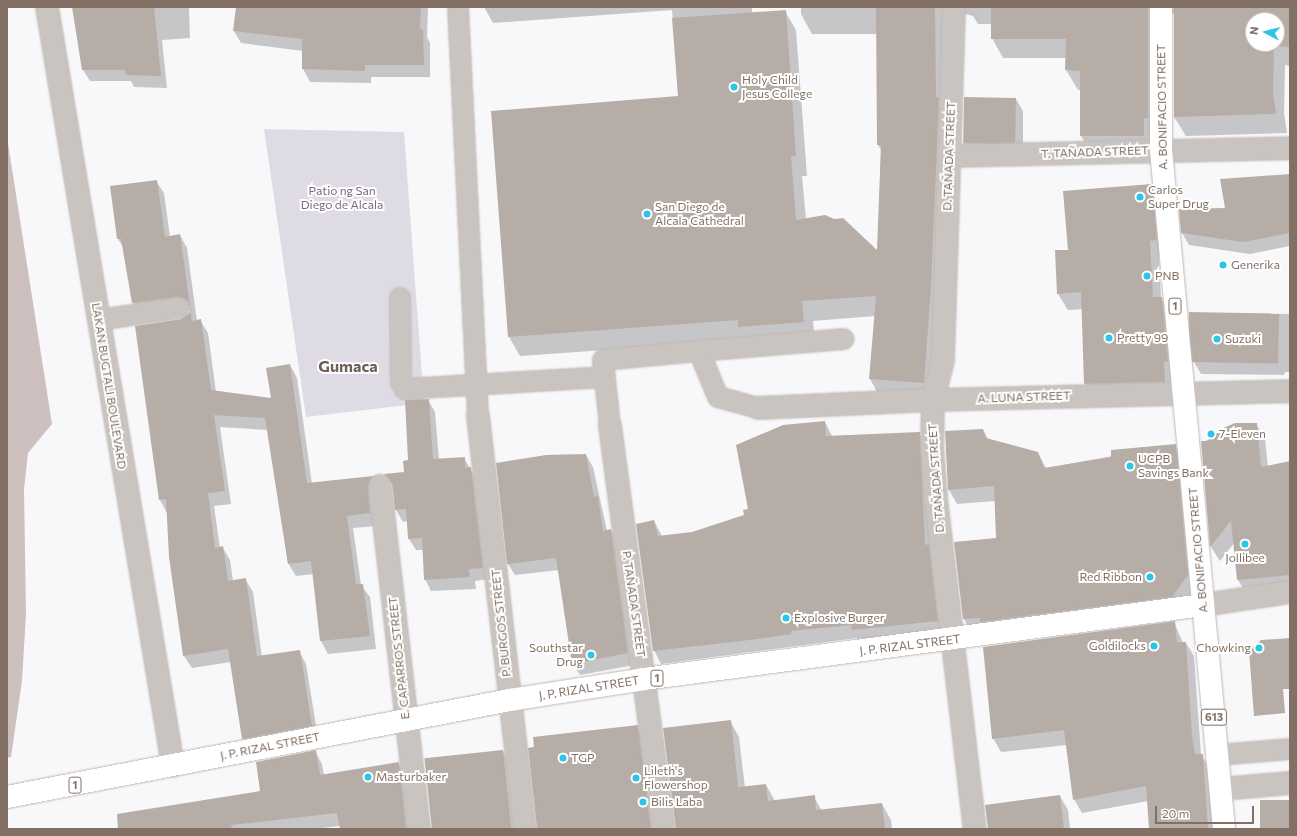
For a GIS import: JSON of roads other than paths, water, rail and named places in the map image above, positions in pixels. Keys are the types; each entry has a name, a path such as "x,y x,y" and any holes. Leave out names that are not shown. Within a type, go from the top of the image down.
{"main road":[{"name":"A. BONIFACIO STREET","path":"1161,7 1161,150 1224,829"},
{"name":"J. P. RIZAL STREET","path":"7,797 173,766 405,719 510,700 644,679 952,640 1203,605"}],"street":[{"name":"LAKAN BUGTALI BOULEVARD","path":"47,7 173,766"},
{"name":"D. TAÑADA STREET","path":"954,7 943,360 933,400 932,446 936,498 975,829"},
{"name":"T. TAÑADA STREET","path":"949,156 1290,148"},
{"name":"A. LUNA STREET","path":"758,408 933,400 1290,391"},
{"name":"P. BURGOS STREET","path":"478,416 526,829"},
{"name":"P. TAÑADA STREET","path":"610,426 664,829"},
{"name":"E. CAPARROS STREET","path":"380,486 405,719 419,829"},
{"name":"J. P. RIZAL STREET","path":"1203,605 1290,592"},
{"path":"1221,789 1290,783"}],"lane":[{"path":"458,7 464,87 478,416"},
{"path":"400,298 401,382 405,389 476,386 605,377"},
{"path":"98,320 179,308"},
{"path":"610,426 603,360 844,339"},
{"path":"699,351 718,397 758,408"},
{"path":"1218,755 1290,749"}],"place":[{"name":"Holy Child Jesus College","path":"734,87"},
{"name":"Carlos Super Drug","path":"1140,197"},
{"name":"San Diego de Alcala Cathedral","path":"647,214"},
{"name":"Generika","path":"1223,265"},
{"name":"PNB","path":"1147,276"},
{"name":"Pretty 99","path":"1109,338"},
{"name":"Suzuki","path":"1217,339"},
{"name":"7-Eleven","path":"1211,434"},
{"name":"UCPB Savings Bank","path":"1130,466"},
{"name":"Jollibee","path":"1245,544"},
{"name":"Red Ribbon","path":"1150,577"},
{"name":"Explosive Burger","path":"786,618"},
{"name":"Goldilocks","path":"1154,646"},
{"name":"Chowking","path":"1259,648"},
{"name":"Southstar Drug","path":"591,655"},
{"name":"TGP","path":"563,758"},
{"name":"Masturbaker","path":"368,777"},
{"name":"Lileth's Flowershop","path":"636,778"},
{"name":"Bilis Laba","path":"643,802"}],"district":[{"name":"Gumaca","path":"348,366"}],"park label":[{"name":"Patio ng San Diego de Alcala","path":"342,198"}]}
